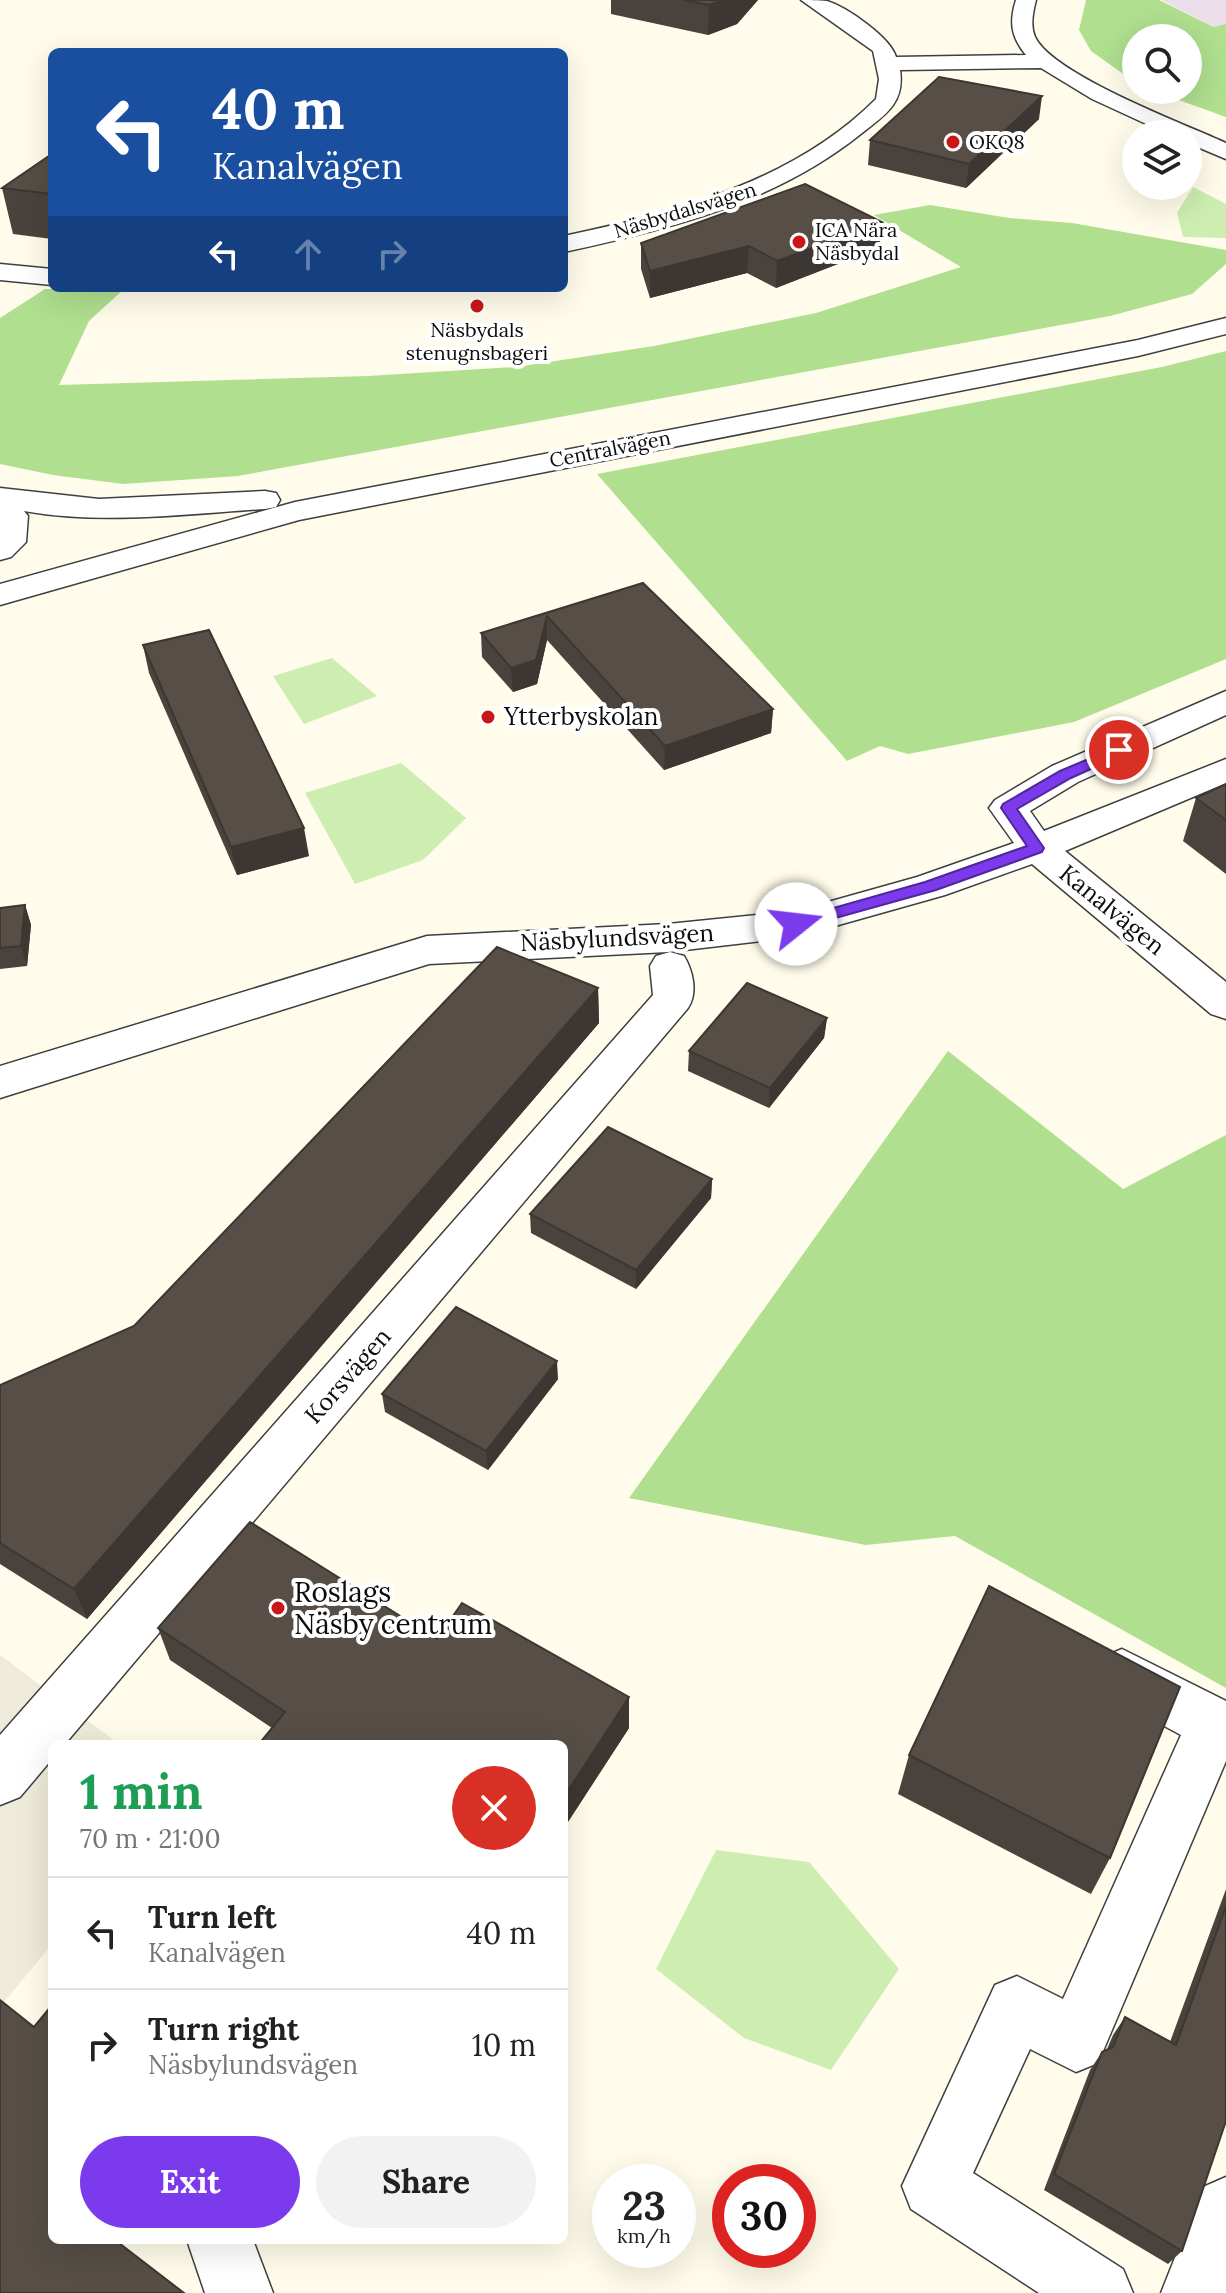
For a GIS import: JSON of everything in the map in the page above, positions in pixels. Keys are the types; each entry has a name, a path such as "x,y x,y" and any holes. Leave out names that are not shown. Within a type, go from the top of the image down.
{"street":[{"path":"811,0 855,26 884,56 1045,61"},
{"path":"1026,0 1020,17 1026,41 1045,61 1158,120"},
{"path":"884,56 1026,41"},
{"name":"Näsbydalsvägen","path":"568,243 644,227 735,197 787,174 845,138 888,97 884,56"},
{"path":"1202,141 1226,152"},
{"path":"0,272 48,277"},
{"name":"Centralvägen","path":"0,574 48,559 288,499 610,434 880,386 1121,336 1226,310"},
{"name":"Centralvägen","path":"0,595 295,511 1138,348 1226,326"},
{"path":"0,497 93,510 288,499"},
{"path":"0,509 12,516 10,542 0,550"},
{"name":"Kanalvägen","path":"1226,702 1065,774 1008,808 1037,848 1226,1004"},
{"name":"Näsbylundsvägen","path":"0,1082 427,950 668,938 796,924 931,886 1037,848 1226,770"},
{"name":"Korsvägen","path":"0,1777 674,998 670,966"},
{"path":"1077,1652 1220,1727 1076,2041 1017,2007 934,2186 1099,2293"},
{"path":"1195,2293 1226,2210"},
{"path":"221,2244 239,2293"}],"shaded area":[{"path":"1161,0 1226,0 1226,24 1215,27"},
{"path":"0,1655 114,1740 48,1740 48,1949 0,2007"}],"green space":[{"path":"1086,0 1159,0 1214,27 1226,24 1226,117 1190,104 1202,104 1202,24 1122,24 1122,73 1091,51 1079,30"},
{"path":"1202,192 1226,204 1226,238 1183,237 1177,213 1185,200 1202,200"},
{"path":"930,205 1009,218 1072,223 1226,250 1226,264 1192,294 1110,316 238,476 123,484 0,464 0,318 45,289 48,292 121,292 89,321 59,385 368,376 516,367 654,346 816,313 961,267 874,215"},
{"path":"1226,351 1226,659 1074,722 908,754 880,746 847,761 597,474 1162,367"},
{"path":"332,658 377,696 304,724 273,676"},
{"path":"401,763 466,818 423,860 355,884 305,793"},
{"path":"948,1051 1123,1189 1226,1135 1226,1688 955,1536 866,1545 629,1498"},
{"path":"716,1850 809,1862 899,1969 831,2070 744,2038 656,1969"}],"building":[{"path":"684,0 723,0 709,5"},
{"path":"939,77 1042,96 969,164 870,140"},
{"path":"48,157 48,194 2,188"},
{"path":"805,184 882,222 777,261 749,246 650,271 641,243"},
{"path":"643,583 773,709 665,746 547,616 536,660 511,668 481,633"},
{"path":"209,630 304,828 231,847 143,645"},
{"path":"1226,784 1226,820 1196,798"},
{"path":"25,905 21,946 0,948 0,908"},
{"path":"497,947 598,988 74,1589 0,1543 0,1385 134,1326"},
{"path":"747,983 827,1018 770,1088 689,1051"},
{"path":"608,1127 712,1179 636,1270 530,1214"},
{"path":"456,1307 557,1361 486,1451 382,1394"},
{"path":"250,1522 437,1639 462,1603 629,1697 568,1791 568,1740 262,1740 285,1712 158,1628"},
{"path":"989,1586 1180,1687 1110,1858 909,1755"},
{"path":"1226,1906 1226,2121 1182,2251 1054,2174 1102,2052 1113,2047 1125,2017 1176,2045"},
{"path":"0,2000 34,2027 48,2010 48,2244 120,2244 184,2293 0,2293"}],"place":[{"name":"OKQ8","path":"953,142"},
{"name":"ICA Nära Näsbydal","path":"799,242"},
{"name":"Näsbydals stenugnsbageri","path":"477,306"},
{"name":"Ytterbyskolan","path":"488,717"},
{"name":"Roslags Näsby centrum","path":"278,1608"}],"route":[{"path":"796,924 931,886 1037,848 1008,808 1065,774 1119,750"}]}
